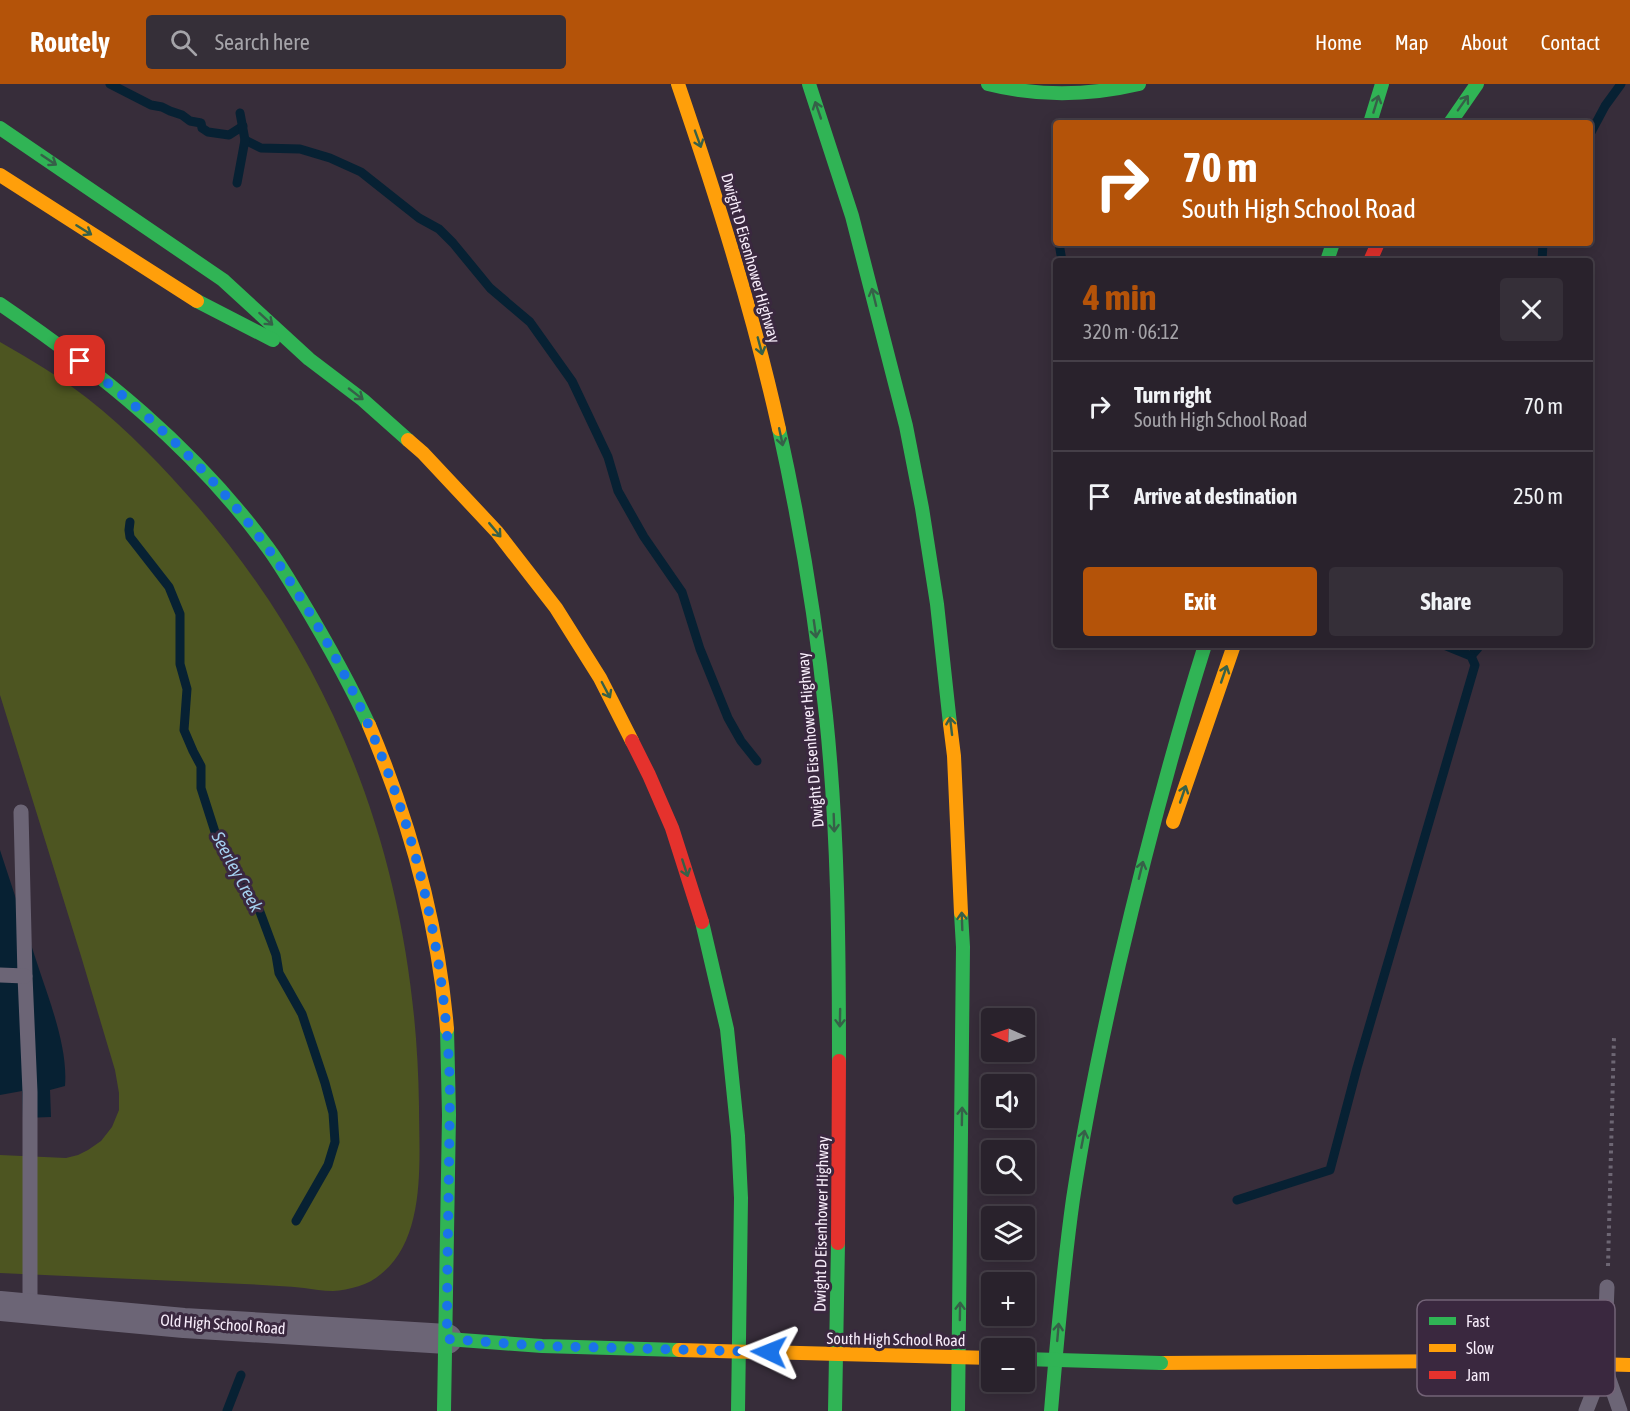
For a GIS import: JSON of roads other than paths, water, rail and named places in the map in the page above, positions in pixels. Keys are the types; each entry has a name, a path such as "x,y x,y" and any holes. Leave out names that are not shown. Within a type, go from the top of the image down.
{"main road":[{"name":"Dwight D Eisenhower Highway","path":"678,84 724,219 769,380 794,497 818,645 834,812 840,1001 835,1411"},
{"path":"809,84 852,216 906,426 937,604 954,756 963,947 958,1411"},
{"path":"988,84 1034,93 1085,94 1139,84"},
{"path":"1371,120 1382,84"},
{"path":"1452,120 1476,84"},
{"path":"0,128 223,280 309,359 363,400 423,453 497,532 556,608 600,678 649,775 672,828 701,916 726,1029 738,1136 741,1198 738,1411"},
{"path":"0,175 206,307 309,359"},
{"path":"0,304 80,361 137,407 221,490 261,538 317,624 377,744 398,799 420,870 433,926 441,978 449,1064 447,1339 444,1411"},
{"path":"1051,1411 1058,1328 1081,1151 1109,1008 1137,885 1170,759 1204,648"},
{"path":"1167,839 1233,648"},
{"path":"1109,1008 1153,881"},
{"name":"South High School Road","path":"447,1339 542,1346 981,1358"},
{"path":"1035,1359 1161,1363 1417,1361"}],"street":[{"name":"Old High School Road","path":"0,1306 184,1323 447,1339"}],"lane":[{"path":"21,812 30,1092 30,1308"},
{"path":"0,975 25,976"},
{"path":"1606,1300 1607,1287"},
{"path":"1586,1411 1592,1396"},
{"path":"1615,1396 1620,1411"}],"water":[{"path":"0,850 53,1012 64,1057 65,1086 50,1090 51,1117 23,1118 22,1091 0,1095"}],"waterway":[{"path":"110,84 151,105 162,107 190,121 201,123 202,128 208,132 229,135 243,126"},
{"path":"1593,128 1621,84"},
{"name":"Seerley Creek","path":"237,183 245,140 240,113"},
{"path":"245,140 261,148 300,149 330,158 361,172 419,218 439,229 490,288 530,322 572,381 608,457 618,491 644,537 682,592 700,649 728,718 741,741 757,761"},
{"path":"1060,246 1062,258"},
{"path":"1542,258 1543,246"},
{"name":"Seerley Creek","path":"130,522 130,537 169,587 180,614 180,664 187,689 184,730 201,766 201,788 216,835 260,912 276,955 279,973 302,1014 333,1113 335,1142 328,1165 296,1221"},
{"path":"1237,1200 1330,1170 1357,1068 1475,665 1471,656 1451,648"},
{"path":"1471,656 1478,648"},
{"name":"Seerley Creek","path":"227,1411 241,1375"}]}
